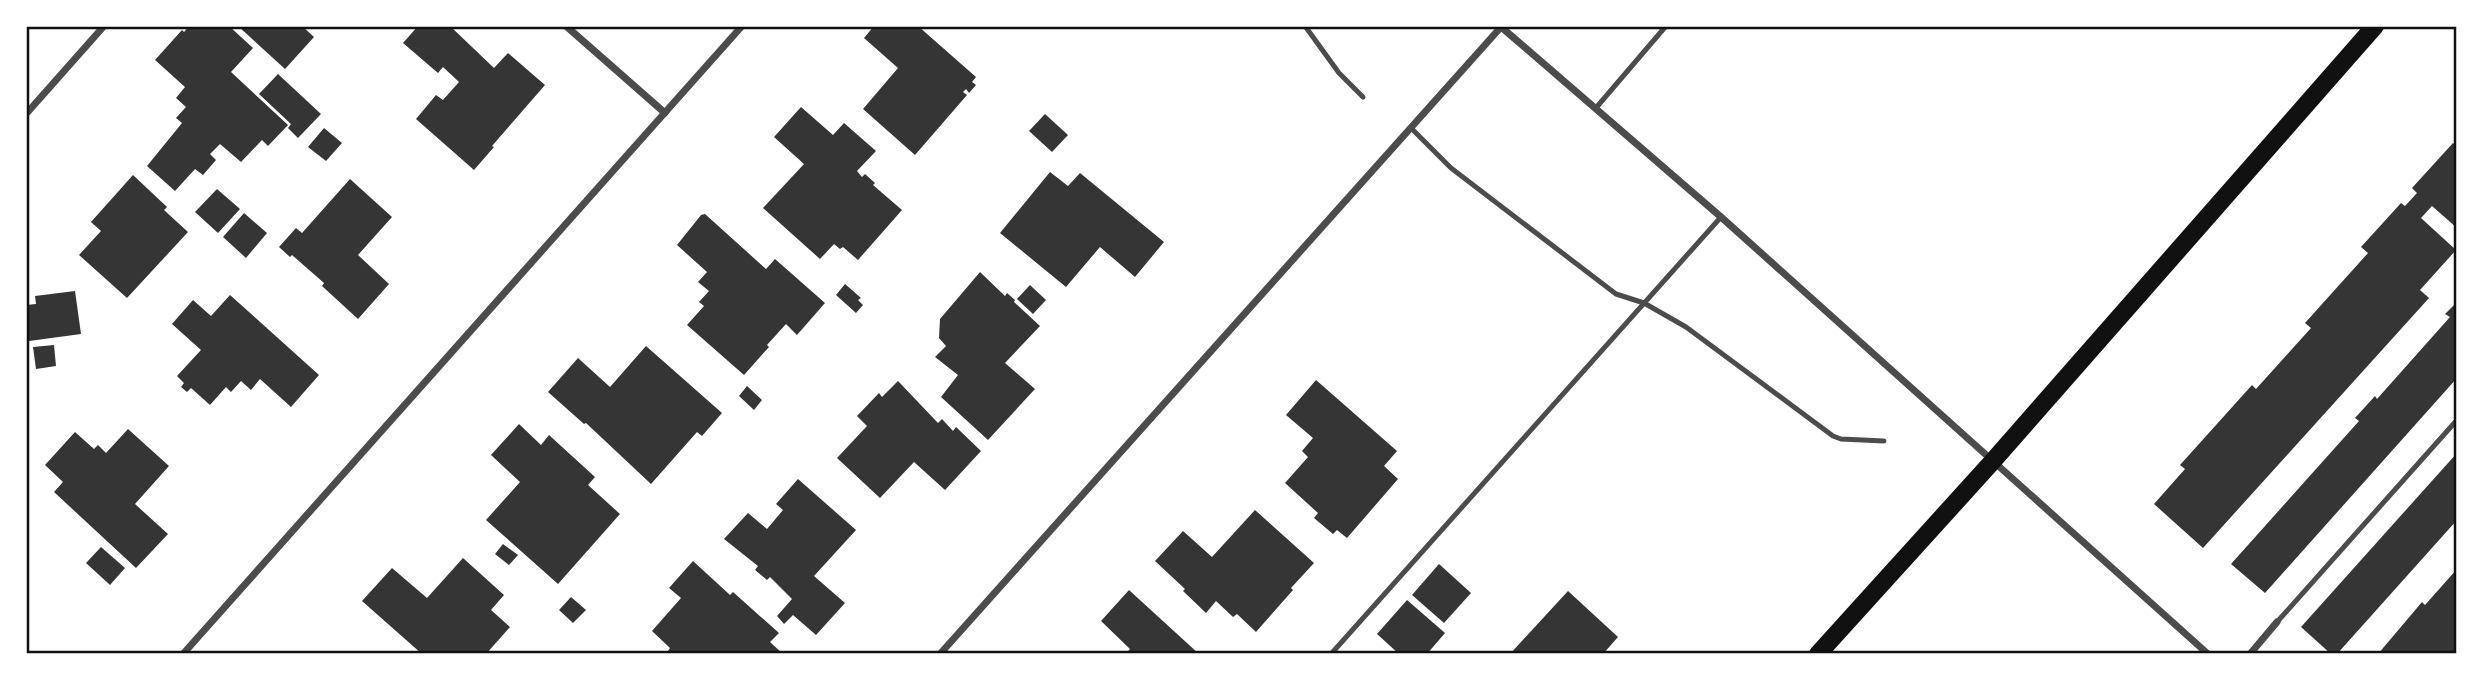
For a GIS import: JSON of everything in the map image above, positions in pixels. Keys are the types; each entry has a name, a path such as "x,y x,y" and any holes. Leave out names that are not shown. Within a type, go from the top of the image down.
{"main road":[{"path":"1818,654 1992,462 2375,26"}],"street":[{"path":"26,114 104,26"},
{"path":"566,26 664,113"},
{"path":"183,654 742,26"},
{"path":"940,654 1500,27 1721,217 2208,654"},
{"path":"2249,654 2277,622"}],"lane":[{"path":"1305,26 1339,73 1363,97"},
{"path":"1595,108 1666,26"},
{"path":"1411,128 1451,168 1616,294 1644,303 1686,327 1833,436 1841,439 1884,441"},
{"path":"1331,654 1721,217"},
{"path":"2277,622 2457,420"}],"building":[{"path":"189,26 229,26 253,48 231,72 288,125 268,146 262,140 241,162 220,144 210,154 216,160 203,175 195,169 175,191 147,166 182,123 176,118 186,107 176,98 185,87 155,60 182,30 184,32"},
{"path":"238,26 302,26 314,37 285,69"},
{"path":"418,26 450,26 494,68 508,53 545,85 474,170 416,119 436,95 443,100 459,82 443,67 438,73 403,43"},
{"path":"874,26 918,26 976,77 972,82 976,85 969,93 966,89 963,92 967,95 915,155 863,109 898,68 864,38"},
{"path":"278,74 321,114 298,138 288,128 291,124 259,94"},
{"path":"801,107 833,135 844,123 876,151 857,171 862,177 865,174 875,183 873,185 902,210 858,260 843,247 840,249 834,244 820,259 763,208 804,164 774,137"},
{"path":"1045,114 1068,135 1052,152 1029,131"},
{"path":"324,128 342,143 326,161 308,147"},
{"path":"2453,143 2457,146 2457,228 2432,206 2421,218 2456,250 2420,290 2429,298 2203,548 2154,504 2185,469 2180,465 2252,385 2256,389 2311,328 2305,323 2368,253 2361,247 2401,203 2405,206 2417,193 2412,188"},
{"path":"1050,172 1068,186 1080,173 1164,242 1135,277 1100,247 1066,287 1000,233"},
{"path":"133,175 167,207 164,210 188,232 127,298 79,255 101,231 91,222"},
{"path":"350,179 392,217 358,255 389,284 358,319 322,286 324,283 279,247 296,228 302,233"},
{"path":"217,189 240,209 218,233 195,212"},
{"path":"244,213 267,233 246,258 223,237"},
{"path":"705,214 766,269 775,259 825,303 797,335 786,324 744,375 687,325 704,306 699,302 709,291 698,282 707,272 677,245 701,215"},
{"path":"980,272 1005,296 1007,293 1015,300 1014,302 1040,326 1005,363 1035,389 988,440 941,397 958,375 935,357 946,346 939,338 940,319"},
{"path":"845,284 861,298 858,300 863,305 856,313 836,295"},
{"path":"1030,285 1046,300 1033,314 1017,299"},
{"path":"75,291 81,334 29,341 26,305 36,304 35,296"},
{"path":"230,295 319,375 291,407 260,379 251,390 241,381 231,392 226,387 210,405 191,388 187,392 181,387 184,383 177,376 201,350 172,324 193,300 211,316"},
{"path":"2457,302 2457,378 2265,593 2231,564 2359,421 2355,418 2375,396 2377,399 2450,317 2445,314"},
{"path":"54,345 56,366 36,369 33,347"},
{"path":"646,346 722,413 702,436 697,432 651,484 586,423 548,392 578,358 610,387"},
{"path":"1316,380 1397,451 1384,466 1398,479 1347,538 1337,530 1333,534 1314,518 1318,513 1285,483 1308,457 1302,451 1313,438 1286,415"},
{"path":"898,381 938,423 942,419 953,431 956,427 981,451 945,490 914,462 880,498 837,458 867,426 857,416 879,393 882,397"},
{"path":"747,386 762,400 754,410 739,396"},
{"path":"519,424 541,445 549,435 595,477 588,485 620,514 558,584 486,520 520,482 491,455"},
{"path":"128,429 169,466 135,504 168,534 136,568 54,492 63,482 45,465 75,432 94,449 98,445 106,453"},
{"path":"2457,453 2457,520 2337,654 2331,654 2301,627"},
{"path":"798,479 856,530 814,576 845,603 816,635 793,615 784,624 777,616 792,599 770,577 767,580 755,570 758,566 724,539 748,513 767,529 783,510 776,504"},
{"path":"1255,510 1314,563 1256,632 1237,614 1233,617 1216,601 1206,613 1155,561 1183,531 1212,557"},
{"path":"503,544 518,555 509,565 495,554"},
{"path":"101,547 125,568 110,585 86,563"},
{"path":"463,558 504,595 491,610 510,627 486,654 422,654 362,601 392,568 427,598"},
{"path":"693,561 730,595 733,592 779,633 770,642 783,654 666,654 670,648 652,631 681,598 669,588"},
{"path":"1439,564 1471,593 1444,623 1412,595"},
{"path":"2457,569 2457,654 2378,654 2422,602 2425,605"},
{"path":"1129,590 1199,654 1126,654 1130,649 1101,621"},
{"path":"1568,591 1618,637 1603,654 1510,654"},
{"path":"571,597 586,610 573,623 559,610"},
{"path":"1407,600 1445,633 1427,654 1399,654 1377,634"}]}
